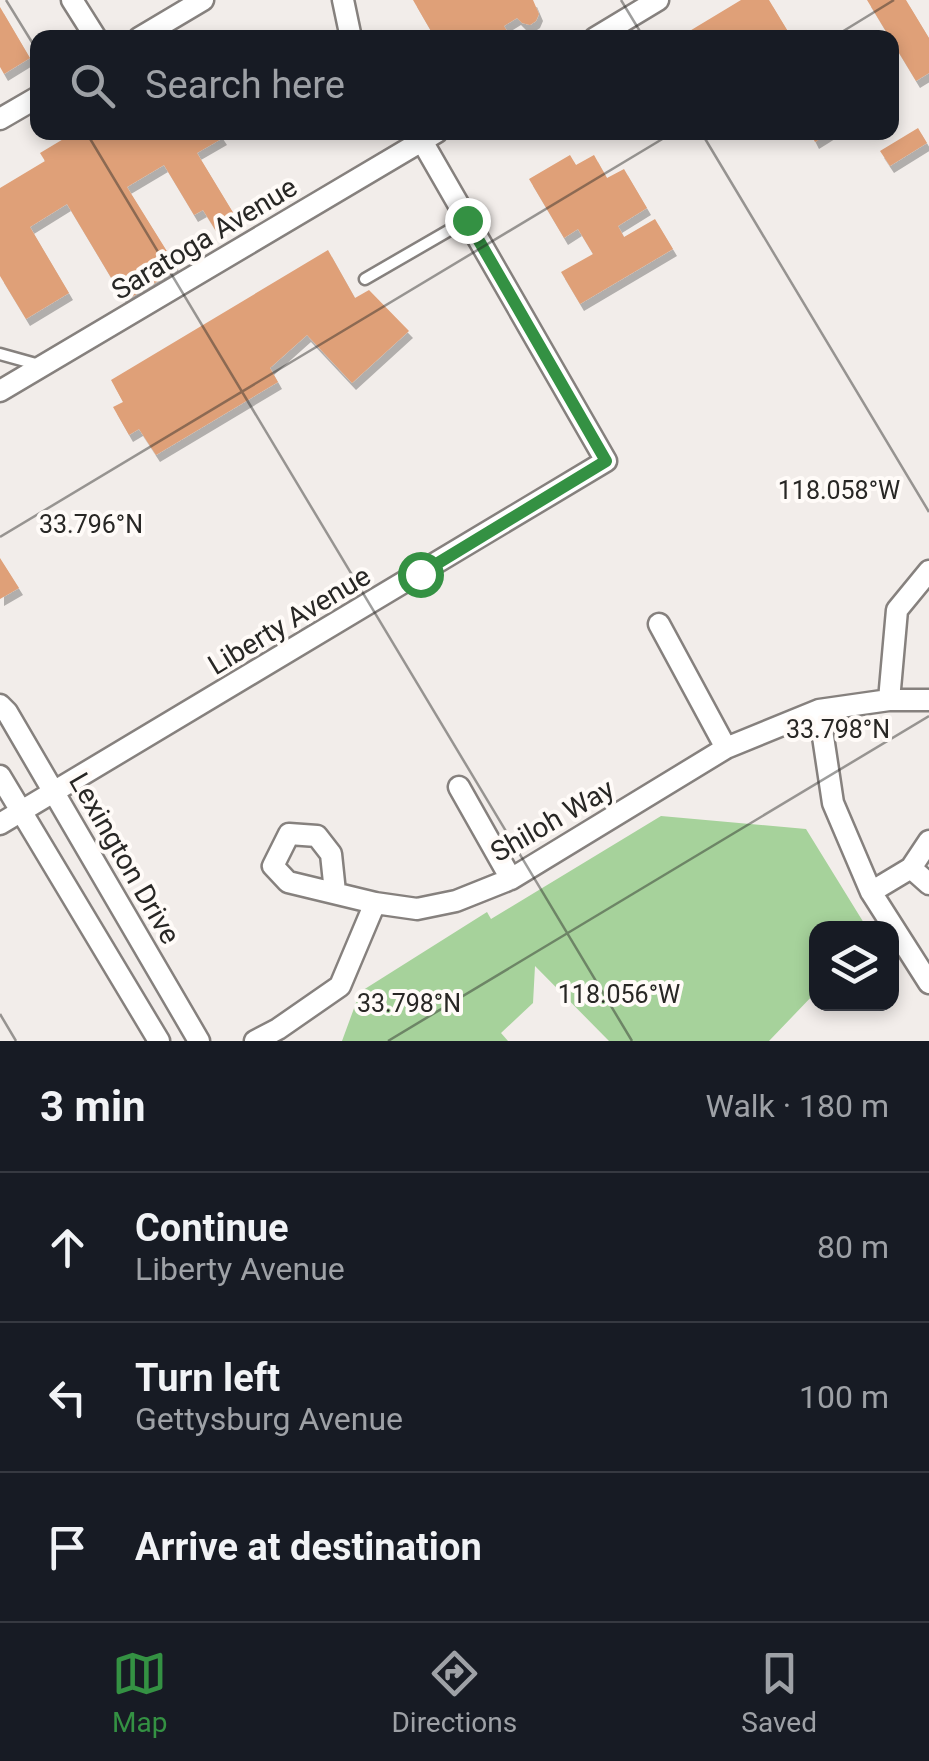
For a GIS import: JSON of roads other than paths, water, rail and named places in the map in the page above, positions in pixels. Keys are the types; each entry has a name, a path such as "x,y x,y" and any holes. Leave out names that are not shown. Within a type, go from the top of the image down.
{"street":[{"path":"72,0 91,30"},
{"path":"152,30 203,0"},
{"path":"344,0 350,30"},
{"path":"608,30 658,0"},
{"path":"0,120 30,103"},
{"name":"Saratoga Avenue","path":"0,390 418,140"},
{"path":"422,140 467,220"},
{"name":"Liberty Avenue","path":"0,824 606,461 467,220"},
{"path":"889,700 897,610 929,571"},
{"path":"659,624 726,748"},
{"name":"Shiloh Way","path":"335,892 418,910 456,901 511,879 726,748 819,710 889,700 929,700"},
{"name":"Lexington Drive","path":"0,706 55,792 199,1041"},
{"path":"819,710 833,803 870,892 929,983"},
{"path":"0,776 158,1041"},
{"path":"459,787 511,879"},
{"path":"870,892 911,868 929,841"},
{"path":"911,868 929,884"},
{"path":"256,1041 340,986 375,903"}],"lane":[{"path":"364,279 467,220"},
{"path":"0,354 43,366"}]}
